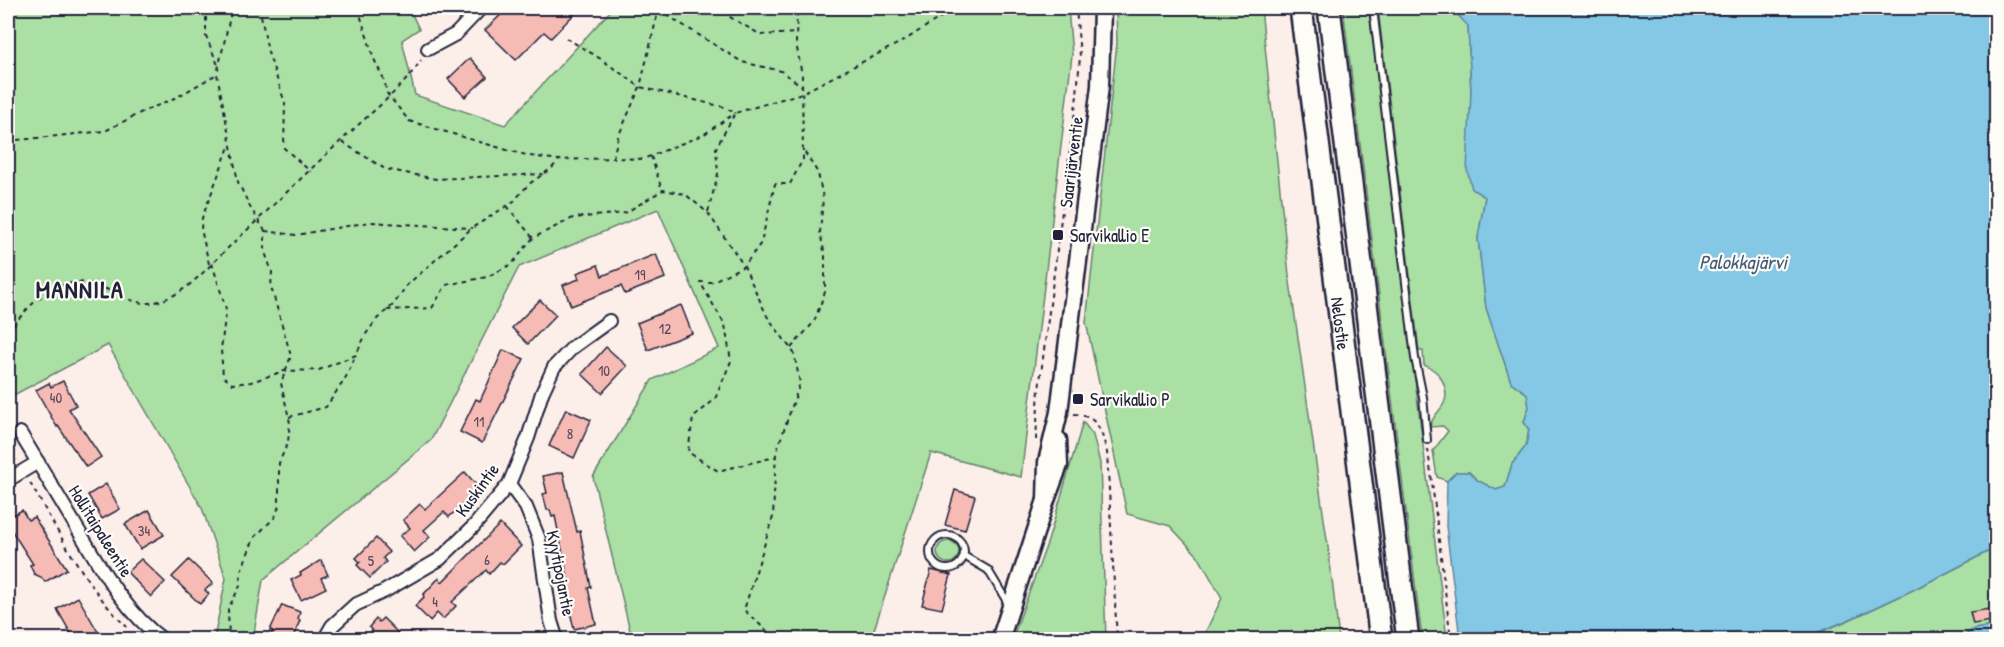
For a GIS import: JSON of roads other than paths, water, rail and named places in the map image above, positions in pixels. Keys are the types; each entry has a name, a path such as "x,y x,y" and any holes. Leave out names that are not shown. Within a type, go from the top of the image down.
{"highway":[{"name":"Nelostie","path":"1301,8 1381,639"},
{"name":"Nelostie","path":"1329,8 1408,639"}],"main road":[{"name":"Saarijärventie","path":"1000,639 1046,500 1047,462 1058,420 1100,86 1102,8"}],"street":[{"path":"428,49 456,34 481,8"},
{"name":"Kuskintie","path":"324,639 332,626 355,605 385,591 440,559 474,526 508,484 554,367 573,348 609,321"},
{"name":"Hollitaipaleentie","path":"20,432 124,603 135,616 163,639"},
{"path":"8,480 38,462"},
{"name":"Kyytipojantie","path":"508,484 526,507 539,539 551,621 557,639"}],"lane":[{"path":"1373,8 1427,440"},
{"path":"941,536 954,536 961,541 964,556 956,566 939,567 934,561 931,550 934,542 941,536"},
{"path":"964,556 988,570 1011,607"}],"water":[{"name":"Palokkajärvi","path":"1458,8 1996,8 1996,551 1987,552 1848,620 1801,639 1460,639 1446,526 1447,481 1456,472 1469,472 1477,480 1496,490 1505,487 1512,464 1526,446 1529,430 1524,422 1529,407 1527,394 1511,382 1486,308 1478,238 1485,197 1472,189 1467,170 1471,92 1468,26 1458,15"},
{"path":"1996,626 1996,639 1960,639 1974,629"}],"place":[{"name":"Sarvikallio E","path":"1058,235"},
{"name":"Sarvikallio P","path":"1078,399"}],"district":[{"name":"MANNILA","path":"80,289"}]}
